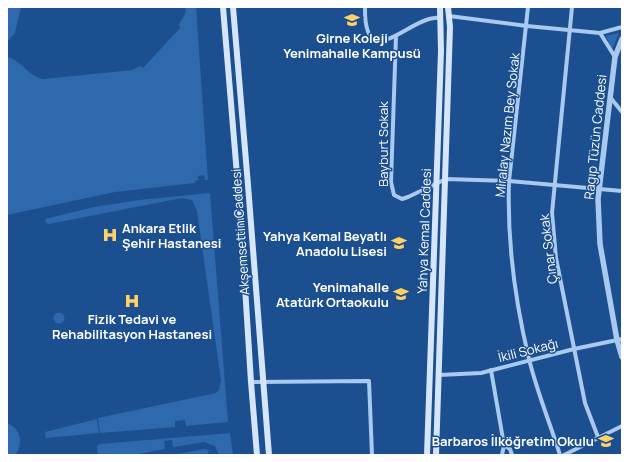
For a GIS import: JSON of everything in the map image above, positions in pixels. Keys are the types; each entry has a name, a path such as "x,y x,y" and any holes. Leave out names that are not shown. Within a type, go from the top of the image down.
{"main road":[{"name":"Akşemsettin Caddesi","path":"223,7 241,223 257,455"},
{"name":"Akşemsettin Caddesi","path":"233,7 264,381 268,455"},
{"name":"Yahya Kemal Caddesi","path":"427,455 441,17 440,7"},
{"name":"Yahya Kemal Caddesi","path":"436,455 446,179 448,7"}],"street":[{"path":"365,7 365,24 370,36 378,40 386,40 396,36 428,19 449,16 570,31 600,33 622,27"},
{"name":"Miralay Nazım Bey Sokak","path":"528,7 508,201 514,285 529,360 560,455"},
{"name":"Çınar Sokak","path":"572,7 552,213 556,258 585,403 598,438"},
{"path":"600,33 615,57"},
{"name":"Bayburt Sokak","path":"396,36 392,190 394,195 402,199 446,179"},
{"name":"Ragıp Tüzün Caddesi","path":"622,38 615,57 598,188 600,244 620,340 622,357"},
{"path":"610,96 622,112"},
{"path":"446,179 555,185 622,191"},
{"name":"İkili Sokağı","path":"439,375 491,370 574,349 620,340"},
{"path":"491,370 504,445 502,455"},
{"path":"251,382 369,381 372,455"},
{"path":"564,455 622,426"},
{"path":"504,445 510,449 512,455"}],"shaded area":[{"path":"7,7 21,7 15,33 7,42"},
{"path":"186,7 196,7 208,180 205,180 204,175 198,176 198,180 195,181 195,183 115,192 7,215 7,57 17,61 38,78 44,79 132,70 140,66 143,68 180,28 179,24 185,14"},
{"path":"619,33 612,50 606,36"},
{"path":"210,193 228,422 186,426 185,420 175,421 175,427 100,433 98,418 216,393 219,390 221,380 197,211 192,200 182,198 49,224 46,223 45,219 94,207 139,200"},
{"path":"59,312 63,314 65,318 63,322 59,324 55,322 53,318 55,314"},
{"path":"97,419 99,433 46,438 45,432"},
{"path":"7,423 15,429 20,437 20,446 15,455 7,455"},
{"path":"230,433 233,455 219,455 215,446 204,442 173,447 172,440 164,441 165,449 134,455 98,455 97,446 100,444"},
{"path":"204,449 209,450 207,455 174,455"}],"place":[{"name":"Girne Koleji Yenimahalle Kampusü","path":"352,20"},
{"name":"Ankara Etlik Şehir Hastanesi","path":"110,235"},
{"name":"Yahya Kemal Beyatlı Anadolu Lisesi","path":"399,243"},
{"name":"Yenimahalle Atatürk Ortaokulu","path":"401,294"},
{"name":"Fizik Tedavi ve Rehabilitasyon Hastanesi","path":"132,301"},
{"name":"Barbaros İlköğretim Okulu","path":"606,441"}]}
